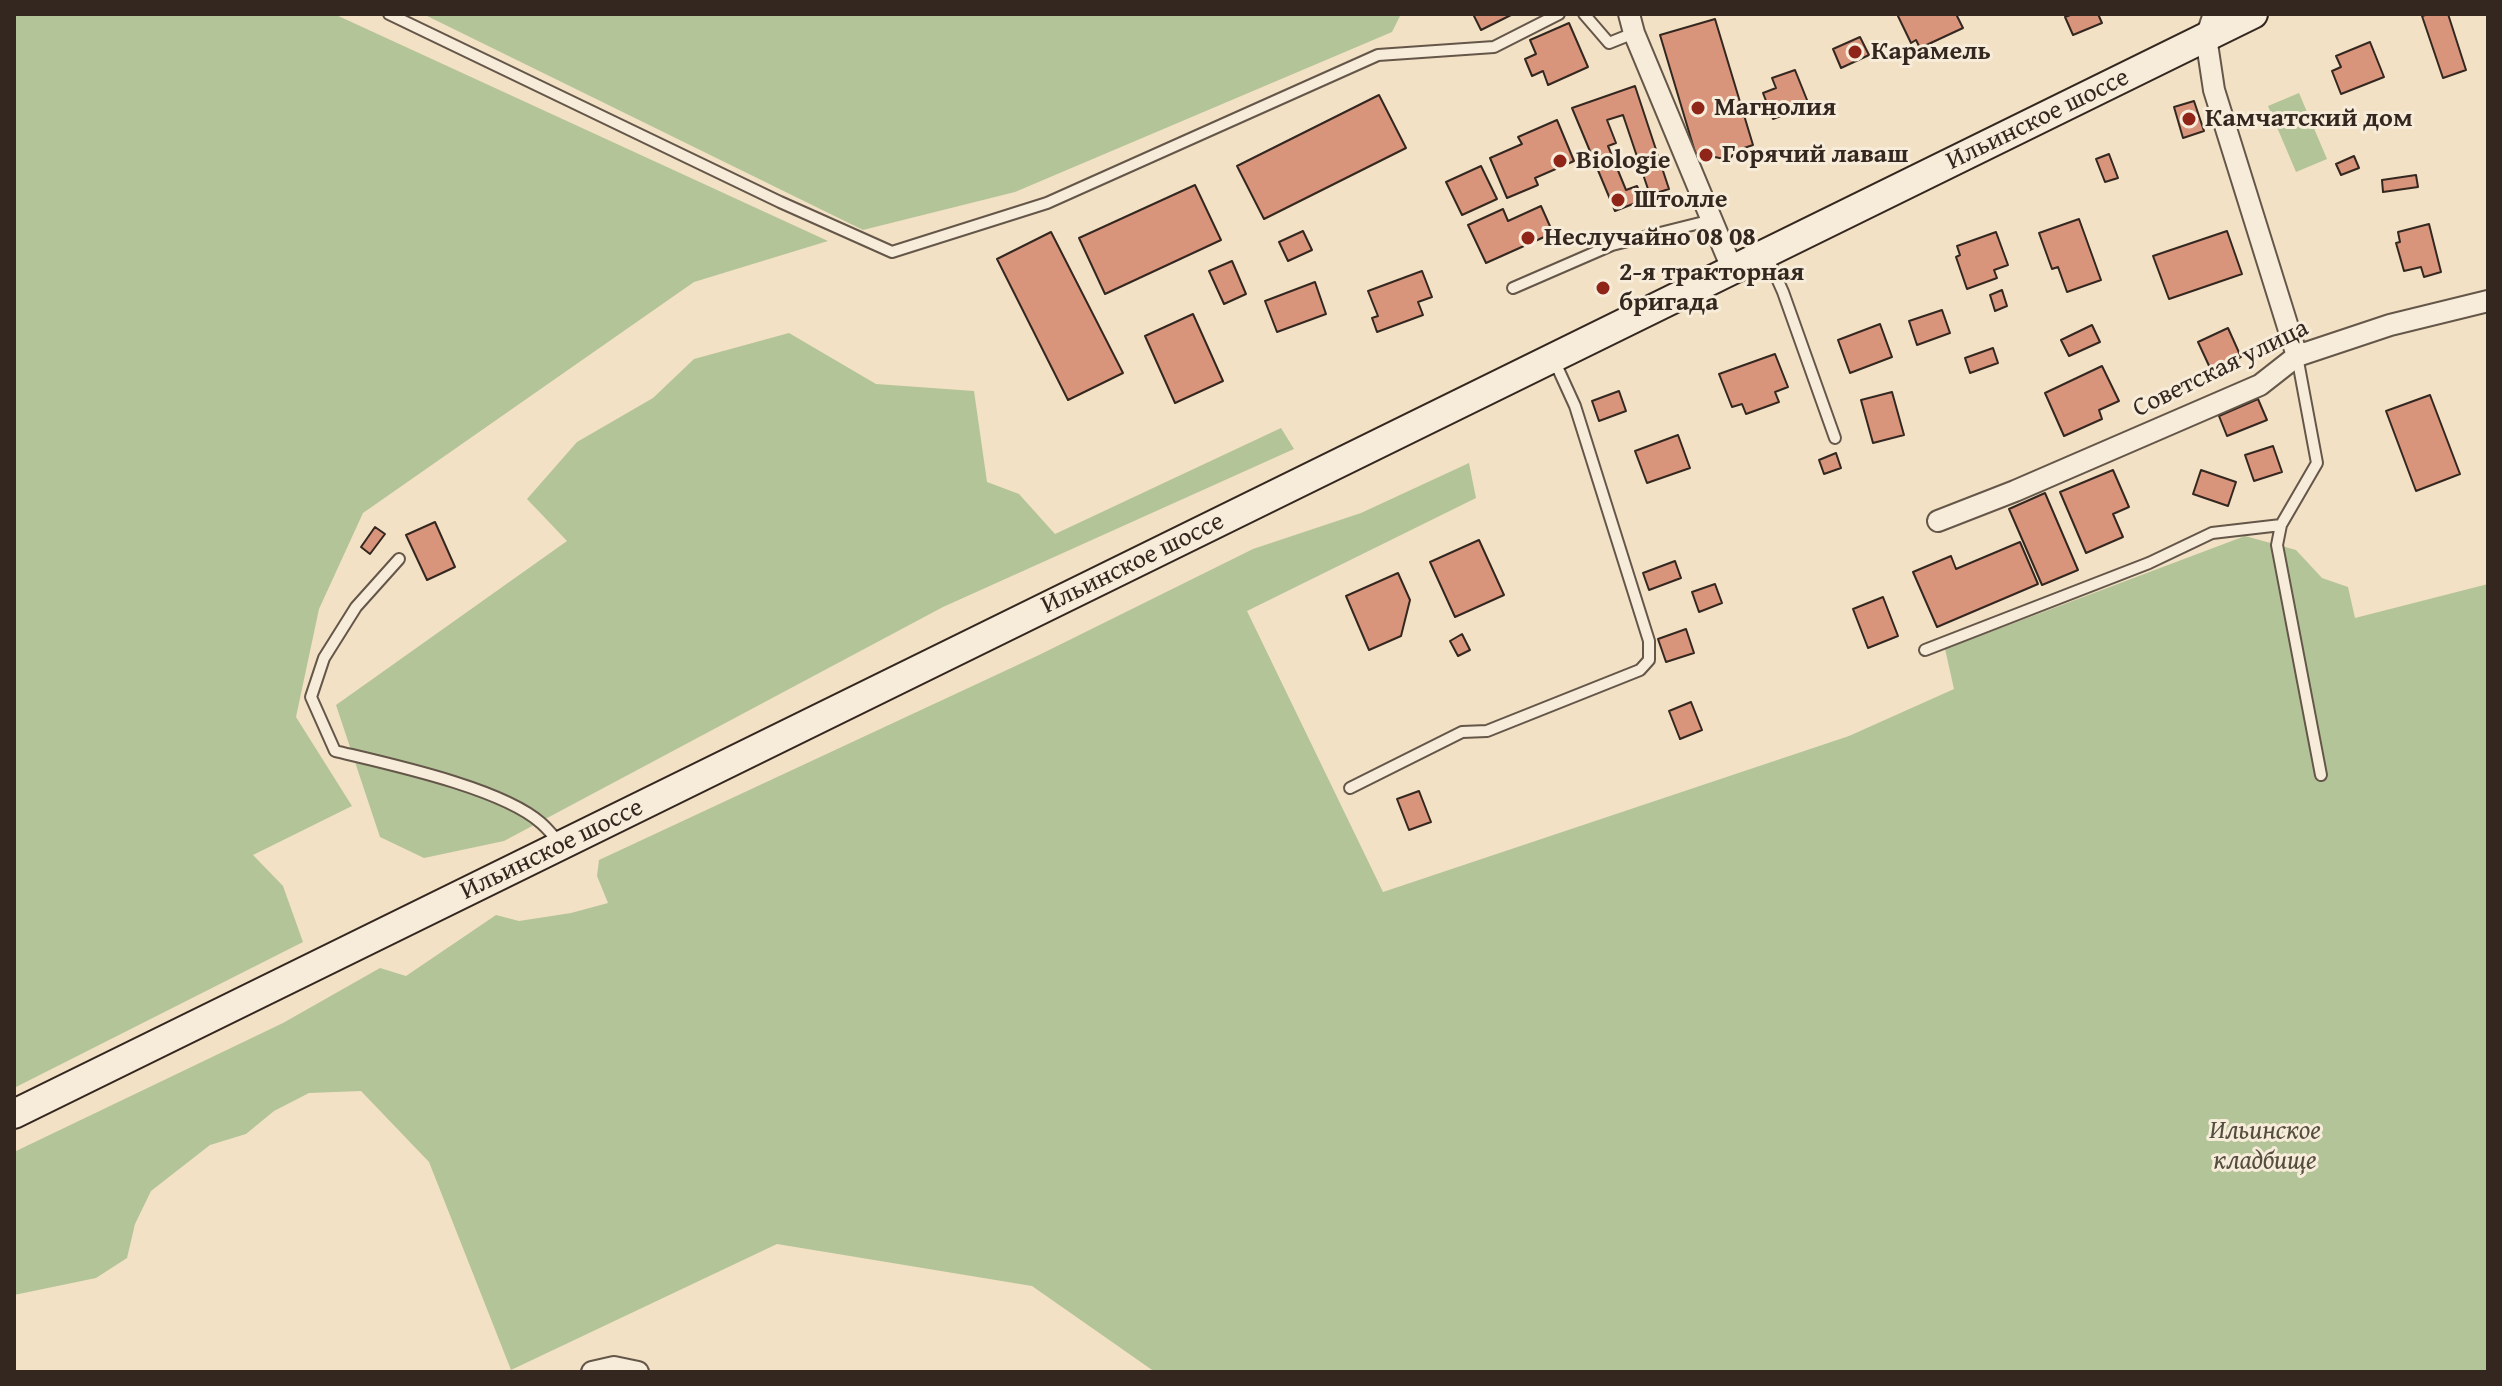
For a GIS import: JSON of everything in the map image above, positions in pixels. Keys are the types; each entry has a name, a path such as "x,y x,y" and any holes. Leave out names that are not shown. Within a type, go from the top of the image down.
{"main road":[{"name":"Ильинское шоссе","path":"14,1114 1766,255 2210,25 2253,14"}],"street":[{"path":"1631,24 1733,271"},
{"path":"2210,25 2214,90 2297,356"},
{"name":"Советская улица","path":"1938,521 2260,385 2297,356 2390,325 2488,301"},
{"path":"592,1372 614,1367 638,1372"}],"lane":[{"path":"389,14 892,252 1047,203 1378,55 1494,47 1559,14"},
{"path":"1584,14 1609,43 1631,24"},
{"path":"1513,288 1612,245 1712,220"},
{"path":"1766,255 1783,292 1835,438"},
{"path":"2297,356 2317,463 2281,525 2277,545 2321,775"},
{"path":"1350,788 1462,732 1487,731 1640,670 1649,660 1649,641 1575,406 1553,358"},
{"path":"1925,650 2149,563 2212,533 2281,525"},
{"path":"399,559 356,607 324,658 311,697 335,751 402,767 499,799 540,822 561,845"}],"green space":[{"path":"14,14 334,14 828,241 694,282 363,513 319,609 296,717 352,806 253,855 283,886 303,942 14,1088"},
{"path":"423,14 1401,14 1392,32 1015,192 863,230"},
{"path":"2299,93 2327,159 2296,172 2268,106"},
{"path":"789,333 876,384 974,391 987,482 1019,494 1055,534 1281,428 1294,449 943,607 504,841 424,858 380,837 336,705 567,541 527,499 577,442 653,398 694,359"},
{"name":"Ильинское кладбище","path":"1469,463 1476,498 1247,611 1383,892 1849,736 1954,689 1945,649 2245,536 2296,550 2322,578 2348,587 2355,618 2488,584 2488,1372 1155,1372 1032,1286 777,1244 511,1370 429,1162 361,1091 309,1093 274,1111 246,1134 210,1145 151,1191 135,1224 127,1258 96,1278 14,1295 14,1152 283,1023 380,968 406,976 496,915 519,921 571,913 608,903 597,876 599,860 1039,655 1253,549 1361,513"}],"building":[{"path":"1473,14 1513,14 1481,30"},
{"path":"1897,14 1956,14 1963,28 1920,48 1916,40 1911,43"},
{"path":"2098,14 2102,23 2073,35 2065,17"},
{"path":"2448,14 2466,70 2443,78 2422,16"},
{"path":"1715,19 1753,145 1738,150 1728,160 1715,157 1698,162 1660,35"},
{"path":"1569,23 1588,67 1548,85 1543,71 1532,76 1525,59 1536,54 1530,40"},
{"path":"1860,37 1869,55 1841,68 1833,49"},
{"path":"2370,42 2384,77 2341,94 2332,71 2341,67 2336,56"},
{"path":"1795,70 1809,105 1773,119 1763,93 1776,88 1772,78"},
{"path":"1635,86 1669,189 1650,195 1623,115 1607,120 1616,143 1608,146 1626,190 1637,186 1643,200 1615,211 1572,108"},
{"path":"1379,95 1406,148 1264,219 1237,166"},
{"name":"Камчатский дом","path":"2194,101 2204,131 2183,138 2174,107"},
{"path":"1557,120 1574,161 1535,178 1538,185 1507,198 1490,158 1522,144 1518,137"},
{"path":"2109,154 2118,178 2105,182 2096,159"},
{"path":"2354,156 2359,168 2341,175 2336,164"},
{"path":"1481,166 1497,199 1462,215 1446,182"},
{"path":"2416,175 2418,187 2383,192 2382,180"},
{"path":"1195,185 1221,240 1105,294 1079,238"},
{"path":"1541,206 1553,233 1486,263 1468,225 1503,209 1508,221"},
{"path":"2079,219 2101,280 2067,292 2058,267 2052,269 2039,233"},
{"path":"2429,224 2441,272 2424,277 2421,267 2404,271 2396,243 2400,242 2398,232"},
{"path":"1303,231 1312,250 1288,261 1279,242"},
{"path":"2227,231 2242,274 2169,299 2153,256"},
{"path":"1051,232 1123,373 1068,400 997,259"},
{"path":"1996,232 2008,265 1994,270 1997,278 1967,289 1956,257 1960,255 1957,246"},
{"path":"1232,261 1246,294 1224,304 1209,271"},
{"path":"1422,271 1432,297 1418,302 1423,315 1377,332 1372,318 1378,316 1368,291"},
{"path":"1315,282 1326,314 1277,332 1265,301"},
{"path":"2002,290 2007,306 1995,311 1990,295"},
{"path":"1942,310 1950,333 1917,345 1909,321"},
{"path":"1193,314 1223,381 1175,403 1145,336"},
{"path":"1880,324 1892,357 1850,373 1838,340"},
{"path":"2092,325 2100,342 2069,356 2061,340"},
{"path":"2228,328 2241,357 2211,370 2198,342"},
{"path":"1993,348 1998,363 1970,373 1965,358"},
{"path":"1775,354 1788,387 1775,392 1779,402 1746,414 1742,404 1732,407 1719,374"},
{"path":"2102,366 2119,401 2099,410 2102,419 2064,436 2045,393"},
{"path":"1619,391 1626,411 1599,421 1592,401"},
{"path":"1892,392 1904,435 1873,443 1861,400"},
{"path":"2430,395 2460,474 2416,491 2386,411"},
{"path":"2258,399 2267,420 2227,436 2219,416"},
{"path":"1678,435 1690,468 1647,483 1635,451"},
{"path":"2273,446 2282,472 2254,481 2245,455"},
{"path":"1836,453 1841,468 1824,474 1819,460"},
{"path":"2113,470 2129,507 2113,514 2123,537 2086,553 2060,492"},
{"path":"2201,470 2236,482 2228,506 2193,494"},
{"path":"2045,493 2078,570 2042,585 2009,509"},
{"path":"435,522 455,567 427,580 406,535"},
{"path":"375,527 385,534 370,554 361,547"},
{"path":"1479,540 1504,595 1455,617 1430,562"},
{"path":"2020,542 2038,584 1937,627 1913,572 1951,556 1956,569"},
{"path":"1675,561 1681,578 1649,590 1643,573"},
{"path":"1398,573 1410,600 1401,636 1369,650 1346,596"},
{"path":"1715,584 1722,603 1699,612 1692,592"},
{"path":"1883,597 1898,636 1868,648 1853,609"},
{"path":"1686,629 1694,653 1666,662 1658,639"},
{"path":"1462,634 1470,650 1458,656 1450,641"},
{"path":"1691,702 1702,730 1680,739 1669,711"},
{"path":"1419,791 1431,822 1409,830 1397,799"}],"place":[{"name":"Карамель","path":"1855,52"},
{"name":"Магнолия","path":"1698,108"},
{"name":"Камчатский дом","path":"2189,119"},
{"name":"Горячий лаваш","path":"1706,155"},
{"name":"Biologie","path":"1560,161"},
{"name":"Штолле","path":"1618,200"},
{"name":"Неслучайно 08 08","path":"1528,238"},
{"name":"2-я тракторная бригада","path":"1603,288"}]}
